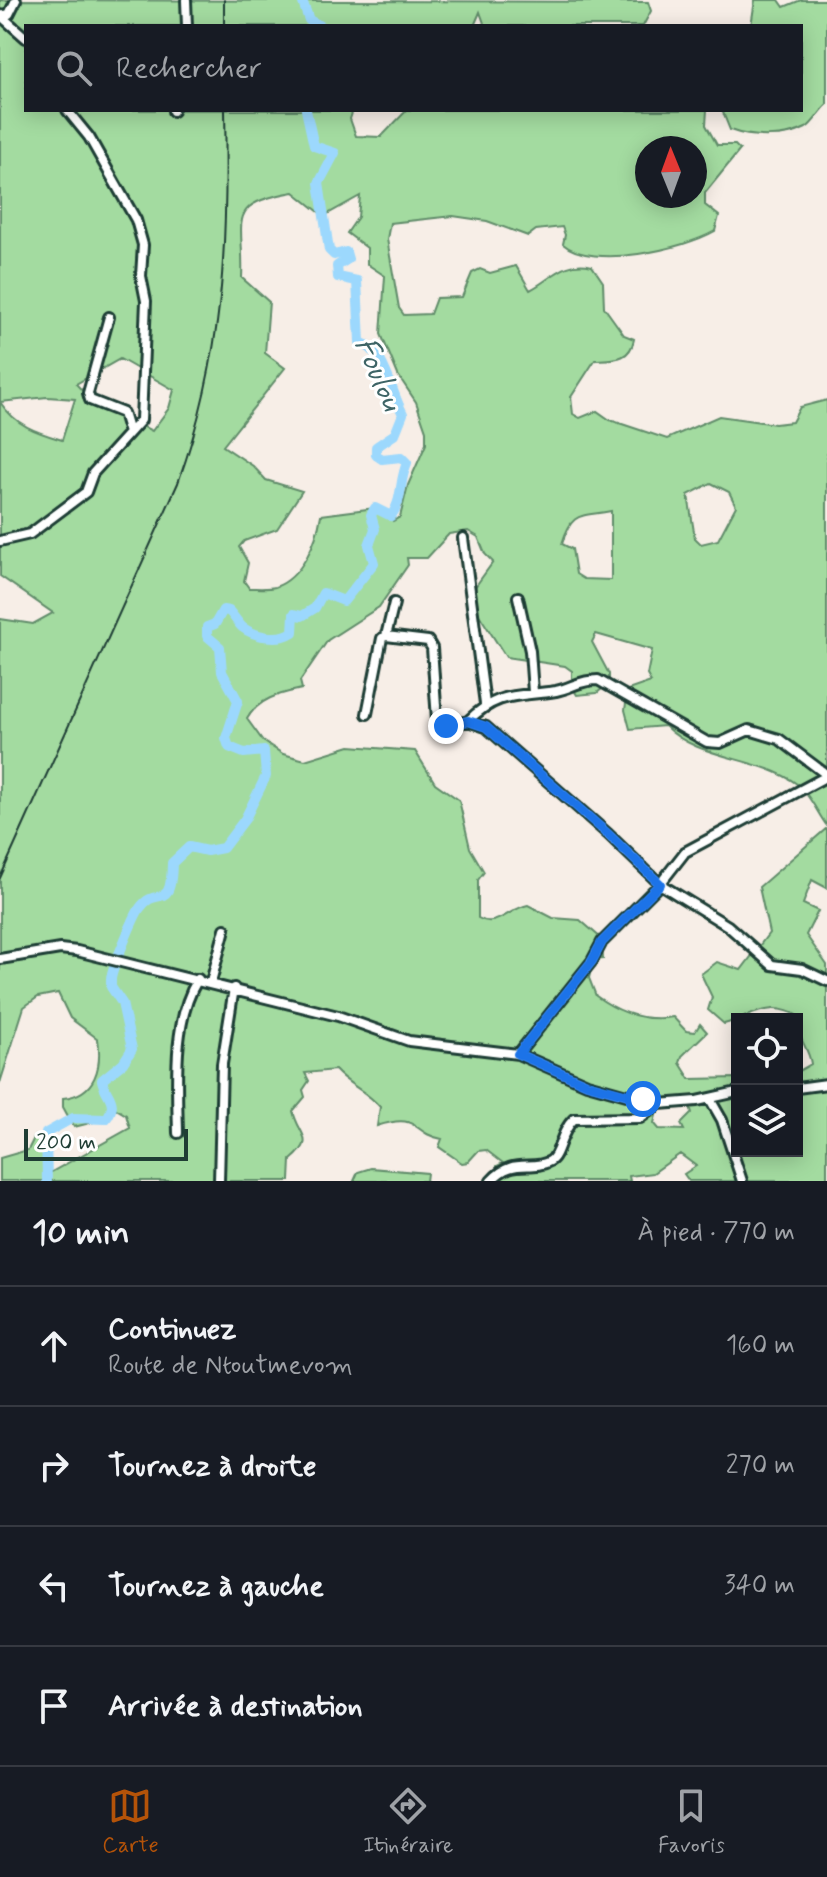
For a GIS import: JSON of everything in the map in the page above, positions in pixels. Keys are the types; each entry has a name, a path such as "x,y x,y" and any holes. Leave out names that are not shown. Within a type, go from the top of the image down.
{"street":[{"path":"0,15 9,14 16,0"},
{"path":"186,0 187,24"},
{"path":"0,15 24,36"},
{"path":"0,541 30,534 86,492 93,473 141,420 146,301 141,276 143,245 136,220 89,137 69,112"},
{"path":"109,317 88,393 90,400 123,413 129,433"},
{"path":"463,538 485,704"},
{"path":"518,597 530,651 533,692"},
{"path":"367,714 382,638 386,636 394,603"},
{"path":"386,636 428,641 432,648 437,720 446,726 468,721 486,727 660,884 728,926 772,965 802,969 827,981"},
{"path":"468,721 485,704 533,692 559,690 580,680 598,680 707,742 720,743 749,730 779,739 827,775 685,852 660,884 602,942 592,961 518,1054"},
{"path":"211,982 225,929"},
{"path":"0,959 60,949 90,955 211,982 338,1016 409,1041 518,1054 587,1084 659,1104 731,1094"},
{"path":"178,1133 181,1045 190,991 198,979"},
{"path":"219,1181 222,1064 234,988"},
{"path":"803,1087 827,1084"},
{"path":"710,1099 722,1120 742,1181"},
{"path":"491,1181 519,1164 548,1163 557,1155 563,1130 574,1119 640,1118 659,1104"}],"green space":[{"path":"0,0 648,2 651,11 644,24 484,24 480,12 475,24 24,24 24,112 352,112 350,119 356,136 381,137 405,112 707,112 706,125 717,145 735,145 740,150 707,191 707,136 635,136 635,208 707,207 719,216 715,231 661,250 616,256 595,255 577,252 563,244 565,235 562,227 536,230 528,236 487,221 453,216 390,223 387,239 399,308 404,315 430,314 436,298 462,297 472,273 480,269 490,273 516,266 530,290 566,268 592,266 603,282 604,307 624,335 634,339 625,355 595,360 571,397 573,414 580,418 597,411 610,420 667,439 719,416 775,424 792,422 800,407 827,400 827,826 801,788 781,775 694,745 665,726 630,729 625,710 628,690 651,682 647,675 652,650 596,634 592,642 609,674 609,683 597,693 577,695 572,687 572,671 565,666 506,657 471,602 470,594 493,562 485,554 478,537 468,531 449,534 427,558 407,558 408,565 379,607 328,640 300,681 302,689 264,702 247,719 263,741 283,754 305,760 350,746 415,751 435,783 459,800 470,848 484,872 478,880 478,918 497,920 528,905 553,918 580,920 602,939 603,959 593,960 589,978 596,996 632,1014 652,1018 673,1017 686,1031 695,1032 700,1024 707,1032 682,1056 680,1063 690,1079 731,1078 731,1157 803,1157 803,1069 811,1064 803,1042 803,1013 771,1009 731,1013 731,1021 724,1024 708,1010 712,997 701,974 717,962 741,970 769,933 759,887 827,828 827,888 812,880 803,904 818,911 806,935 827,965 827,1181 689,1181 684,1174 696,1166 680,1154 653,1173 629,1176 630,1181 496,1181 499,1179 497,1166 503,1163 486,1150 478,1151 468,1162 462,1163 439,1147 442,1139 408,1122 377,1126 380,1107 335,1070 305,1073 309,1081 303,1090 305,1097 293,1111 305,1142 291,1160 290,1181 0,1181 0,1158 28,1150 35,1136 45,1144 46,1175 130,1128 126,1115 113,1107 106,1119 74,1127 63,1107 63,1098 74,1096 90,1085 97,1069 99,1049 98,1039 70,1018 58,993 38,997 24,1007 0,1083 0,619 33,624 53,613 0,576 0,402","holes":["294,192 324,216 360,196 358,217 347,233 367,248 367,264 385,276 381,334 398,375 416,402 426,431 426,444 408,485 400,517 393,521 381,508 321,515 312,547 293,576 275,587 249,588 244,581 248,563 239,547 244,541 277,529 302,491 266,480 253,466 223,446 285,368 265,353 269,302 242,278 242,218 256,202","120,359 174,390 169,408 152,431 93,402 76,384","47,397 75,399 62,440 20,422 0,402","711,483 729,492 736,506 718,540 701,544 695,538 688,495","611,511 611,580 584,579 576,574 572,549 562,544 570,525 579,517","689,1103 692,1113 681,1124 684,1130 659,1129 654,1123 659,1104"]},
{"path":"755,0 779,0 784,7 801,0 827,0 827,105 809,126 798,132 758,136 730,130 723,112 803,112 803,24 751,24"},
{"path":"371,1168 427,1173 426,1181 354,1181 358,1172"}],"waterway":[{"name":"Foulou","path":"302,0 309,20 316,24"},
{"name":"Foulou","path":"47,1181 46,1133 73,1118 106,1119 112,1103 102,1080 123,1063 132,1049 122,1003 111,987 111,979 137,913 146,901 166,893 172,863 189,847 207,851 223,848 245,819 266,776 264,751 244,753 229,747 226,738 238,701 222,672 220,647 207,636 207,627 215,624 223,610 229,611 242,627 253,633 267,637 287,635 293,632 294,614 302,616 315,608 323,593 344,601 374,563 369,545 375,529 371,515 375,508 391,516 399,497 407,463 401,457 382,459 376,455 376,447 395,434 403,414 381,362 360,342 357,281 338,277 337,266 348,259 346,252 334,255 329,250 319,183 335,153 314,146 306,112"}],"railway":[{"path":"224,0 224,24"},
{"path":"0,878 178,483 193,435 214,344 220,299 224,253 225,112"}],"route":[{"path":"446,726 468,721 486,727 660,884 602,942 592,961 518,1054 587,1084 643,1099"}]}
